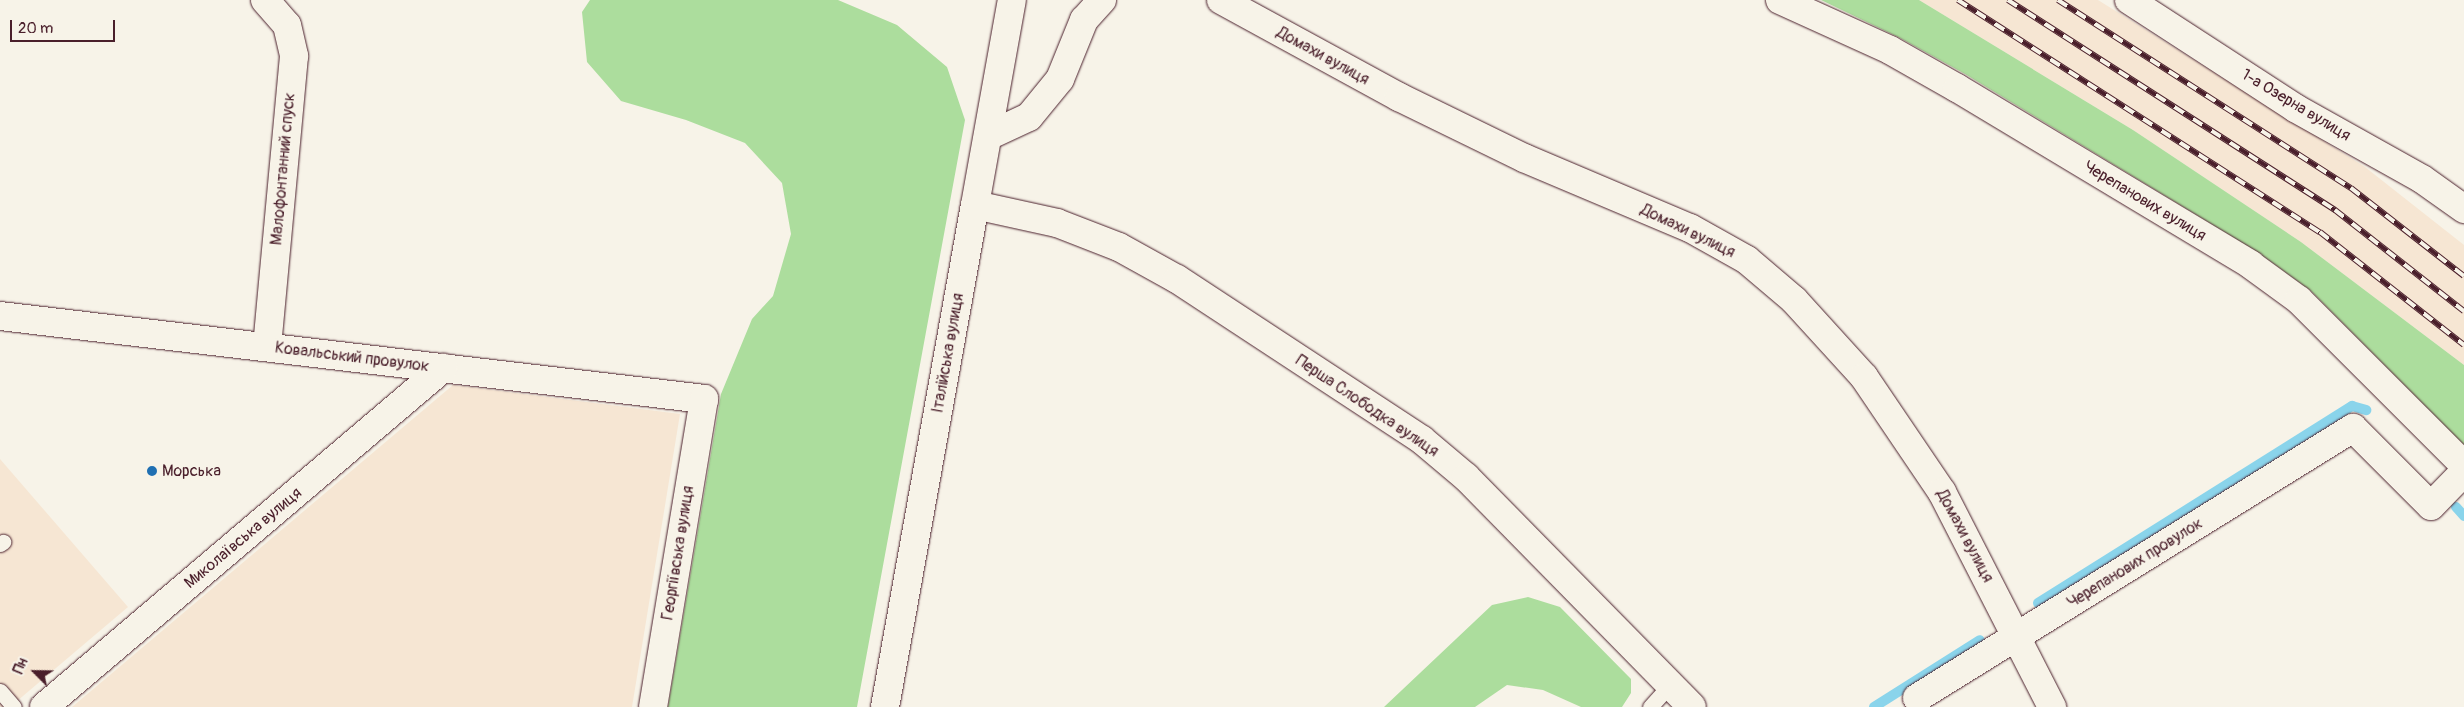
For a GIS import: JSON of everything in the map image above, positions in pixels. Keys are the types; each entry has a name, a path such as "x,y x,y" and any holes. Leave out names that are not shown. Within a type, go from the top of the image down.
{"street":[{"name":"Малофонтанний спуск","path":"265,0 287,25 294,56 267,347"},
{"name":"Італійська вулиця","path":"885,707 1012,0"},
{"path":"988,136 1029,117 1060,79 1084,20 1102,0"},
{"name":"Домахи вулиця","path":"1221,0 1399,97 1524,158 1690,228 1747,260 1794,300 1864,376 1942,492 2018,636 2052,707"},
{"name":"Черепанових вулиця","path":"1780,0 1890,50 1957,88 2251,265 2300,300 2464,465"},
{"name":"1-а Озерна вулиця","path":"2129,0 2295,108 2422,178 2464,209"},
{"name":"Перша Слободка вулиця","path":"975,205 1057,223 1119,247 1177,279 1422,440 1466,478 1692,707"},
{"name":"Ковальський провулок","path":"0,316 704,399"},
{"name":"Миколаївська вулиця","path":"44,707 443,368"},
{"name":"Георгіївська вулиця","path":"653,707 704,399"},
{"name":"Черепанових провулок","path":"1917,698 2353,428 2431,506 2464,472"}],"lane":[{"path":"1650,707 1670,685"},
{"path":"0,691 14,707"}],"shaded area":[{"path":"1919,0 2098,0 2365,167 2464,245 2464,365 2301,242 2133,130"},
{"path":"453,385 680,414 632,707 72,707"},
{"path":"0,459 128,607 10,707 0,707"}],"green space":[{"path":"590,0 838,0 897,25 947,67 965,120 857,707 668,707 721,394 752,319 773,296 791,234 782,183 745,143 686,120 621,101 587,62 582,12"},
{"path":"1821,0 1919,0 2133,130 2301,242 2464,365 2464,445 2311,291 2259,253 1965,74 1900,38"},
{"path":"1528,597 1560,607 1631,679 1631,693 1622,707 1581,707 1543,690 1507,685 1475,707 1384,707 1492,605"}],"waterway":[{"path":"2038,603 2352,406 2366,410"},
{"path":"2456,507 2464,516"},
{"path":"1874,707 1980,640"}],"railway":[{"path":"1958,0 2320,232 2464,345"},
{"path":"2008,0 2335,210 2464,311"},
{"path":"2058,0 2351,188 2464,276"}],"place":[{"name":"Морська","path":"152,471"}]}
